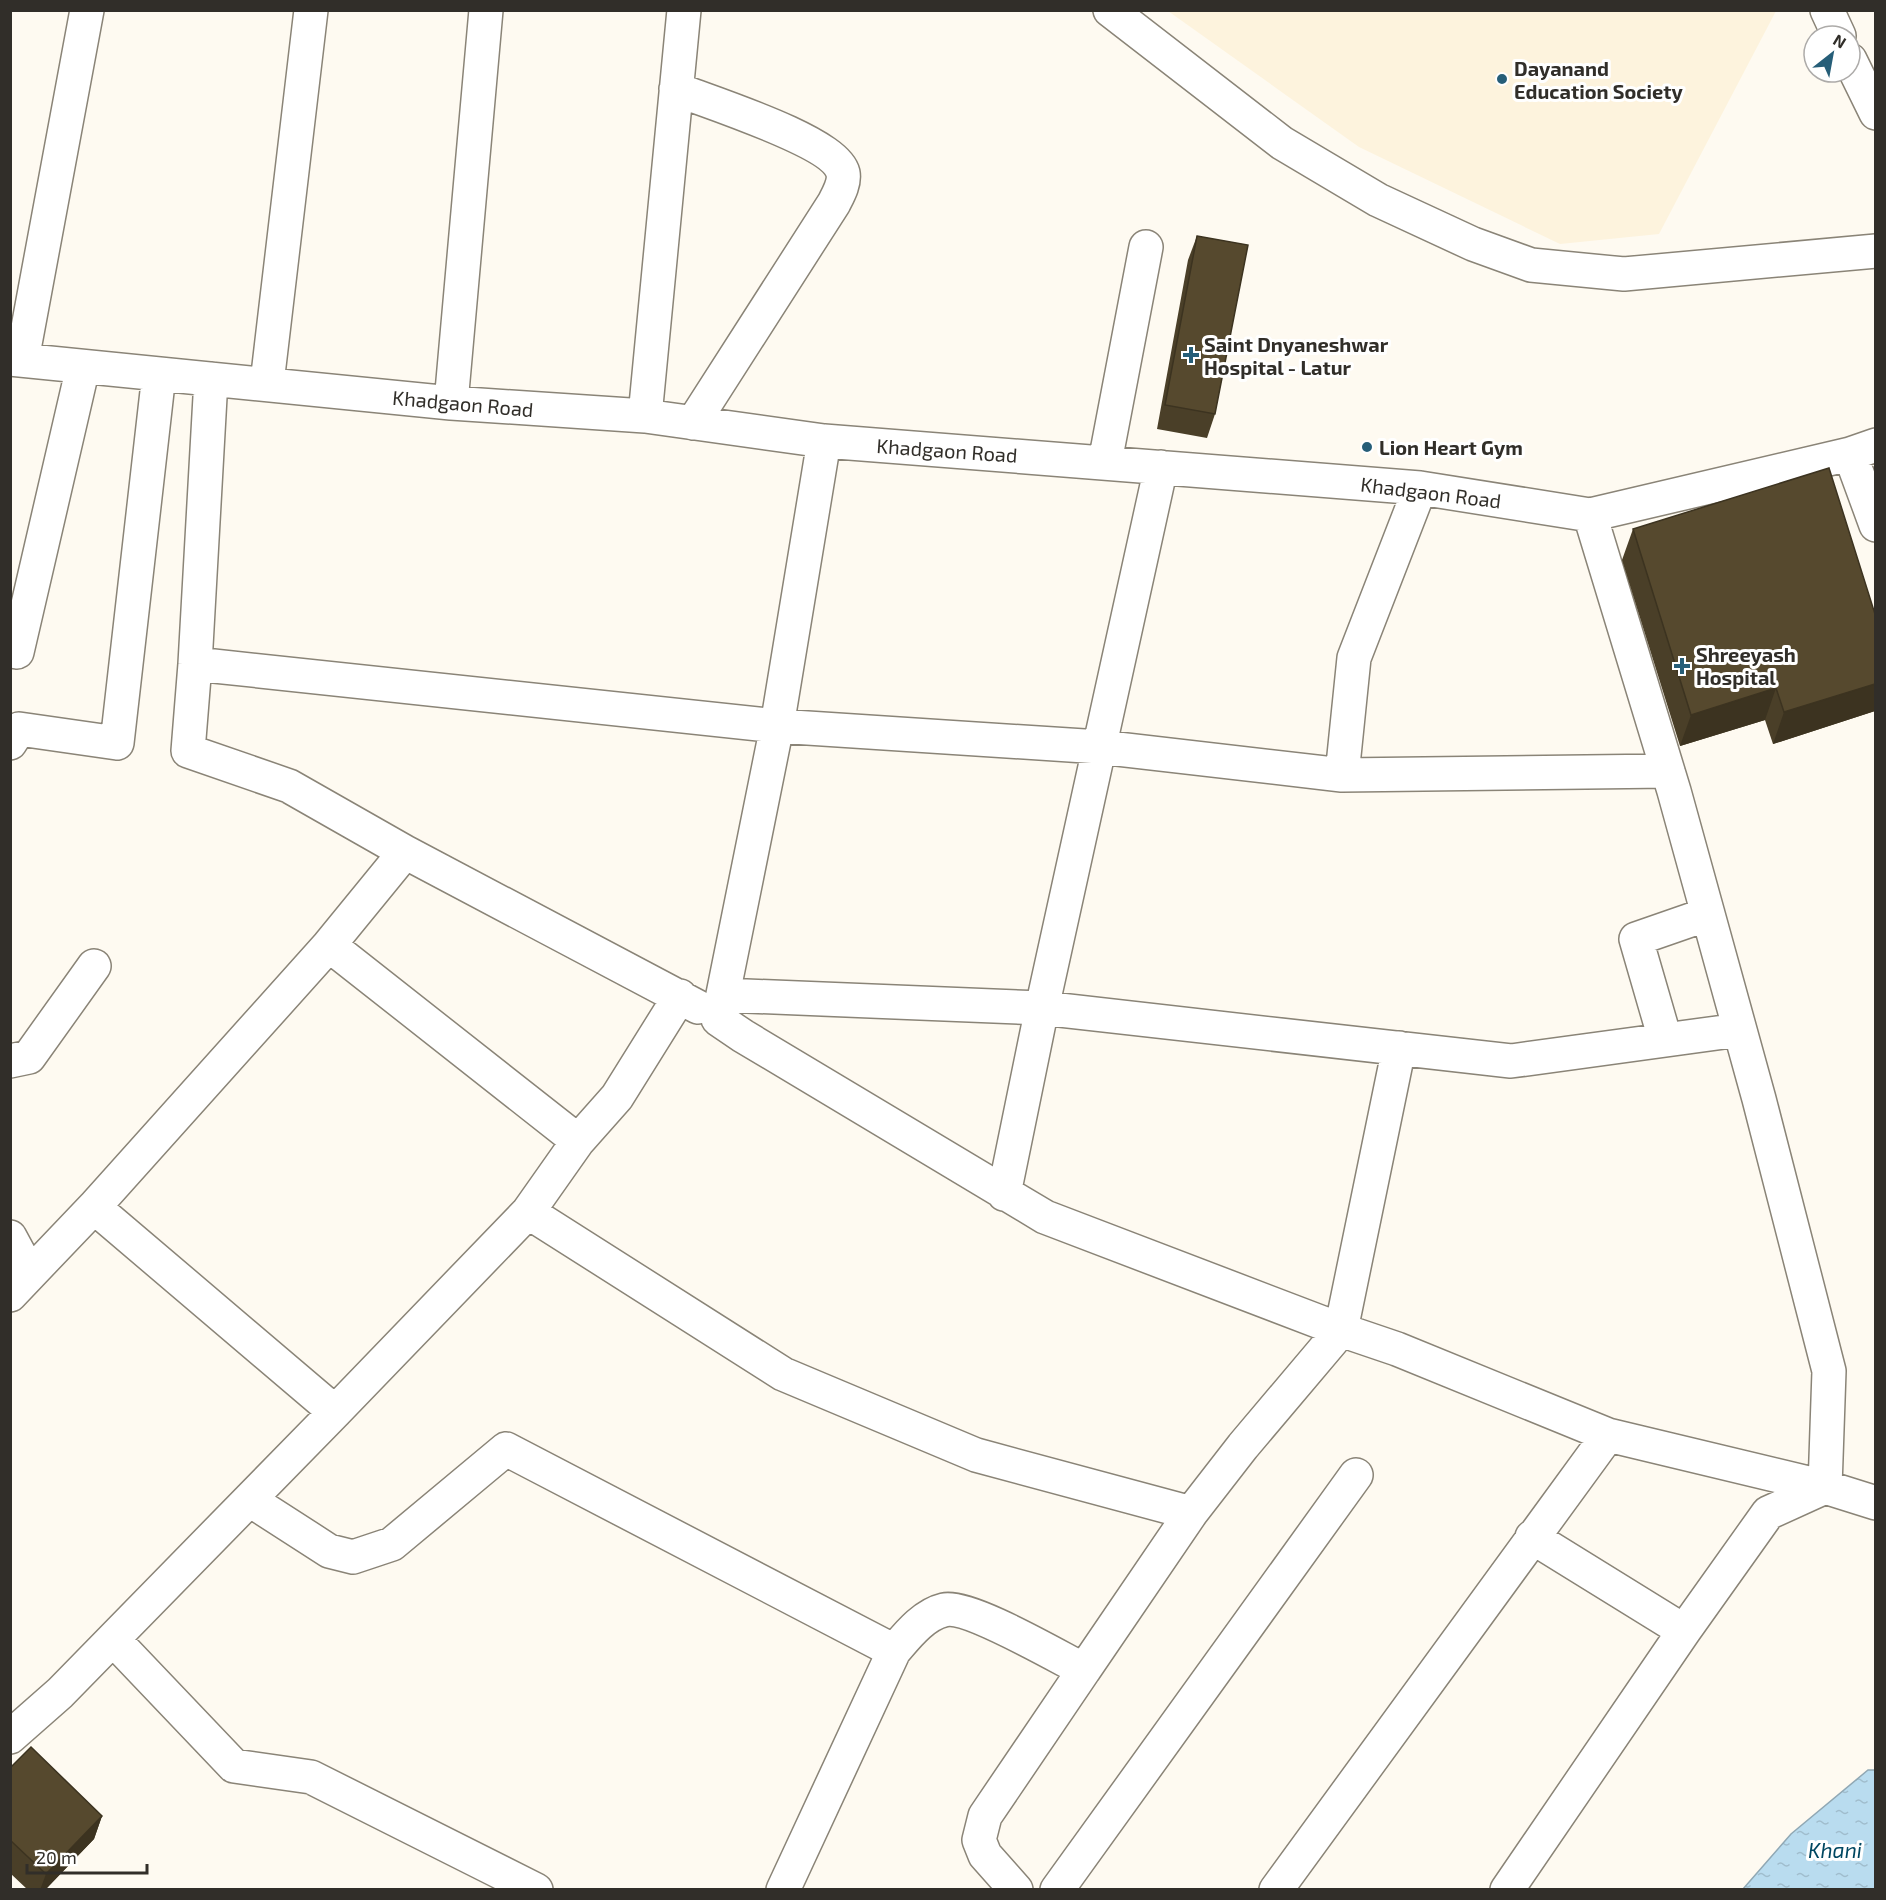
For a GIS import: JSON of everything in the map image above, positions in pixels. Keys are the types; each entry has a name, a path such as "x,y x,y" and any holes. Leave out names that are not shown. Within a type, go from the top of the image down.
{"street":[{"path":"16,359 87,10"},
{"path":"267,384 311,10"},
{"path":"451,403 486,10"},
{"path":"645,416 684,10"},
{"path":"1110,10 1292,148 1378,200 1473,244 1531,265 1624,274 1875,251"},
{"path":"1827,10 1833,24"},
{"path":"1861,84 1875,113"},
{"path":"676,90 795,135 835,159 843,173 841,190 834,203 693,423"},
{"path":"1105,462 1146,247"},
{"name":"Khadgaon Road","path":"16,359 451,403 645,416 824,441 1419,488 1590,515 1863,449"},
{"path":"10,651 17,652 83,366"},
{"path":"10,743 19,729 117,743 159,374"},
{"path":"211,379 188,751 289,786 405,852 680,996 720,1007 1042,1008 1511,1061 1739,1030"},
{"path":"720,1007 777,726 824,441"},
{"path":"1863,449 1875,525"},
{"path":"1004,1194 1042,1008 1161,467"},
{"path":"1342,775 1354,658 1419,488"},
{"path":"1590,515 1668,771 1708,914 1829,1371 1825,1487"},
{"path":"195,664 777,726 1100,747 1342,775 1668,771"},
{"path":"20,1285 94,1207 329,945 405,852"},
{"path":"1665,1039 1636,939 1708,914"},
{"path":"329,945 578,1141"},
{"path":"10,1061 29,1057 94,966"},
{"path":"11,1735 60,1693 336,1412 528,1212 578,1141 616,1097 680,996"},
{"path":"720,1007 753,1042 1004,1194 1045,1216 1341,1330 1397,1349 1608,1435 1825,1487 1875,1503"},
{"path":"1016,1890 985,1855 979,1840 985,1816 1191,1513 1243,1446 1341,1330 1399,1048"},
{"path":"94,1207 336,1412"},
{"path":"528,1212 783,1374 976,1455 1191,1513"},
{"path":"10,1237 20,1285"},
{"path":"1276,1890 1608,1435"},
{"path":"250,1500 329,1551 353,1557 392,1544 506,1449 894,1651"},
{"path":"1057,1890 1356,1475"},
{"path":"1507,1890 1684,1631 1768,1513 1825,1487"},
{"path":"1532,1537 1684,1631"},
{"path":"783,1890 894,1651 920,1622 944,1610 959,1610 991,1623 1084,1670"},
{"path":"113,1638 234,1766 311,1777 536,1890"}],"shaded area":[{"name":"Dayanand Education Society","path":"1168,11 1776,11 1659,234 1560,244 1359,147"}],"water":[{"name":"Khani","path":"1868,1770 1875,1770 1875,1889 1743,1889 1791,1834"}],"building":[{"path":"1197,236 1248,245 1215,414 1165,405"},
{"path":"1829,468 1875,614 1875,684 1784,712 1776,688 1691,715 1633,529"},
{"path":"31,1747 102,1816 46,1874 10,1840 10,1768"}],"place":[{"name":"Dayanand Education Society","path":"1502,79"},
{"name":"Saint Dnyaneshwar Hospital - Latur","path":"1191,355"},
{"name":"Lion Heart Gym","path":"1367,447"},
{"name":"Shreeyash Hospital","path":"1682,666"}]}
